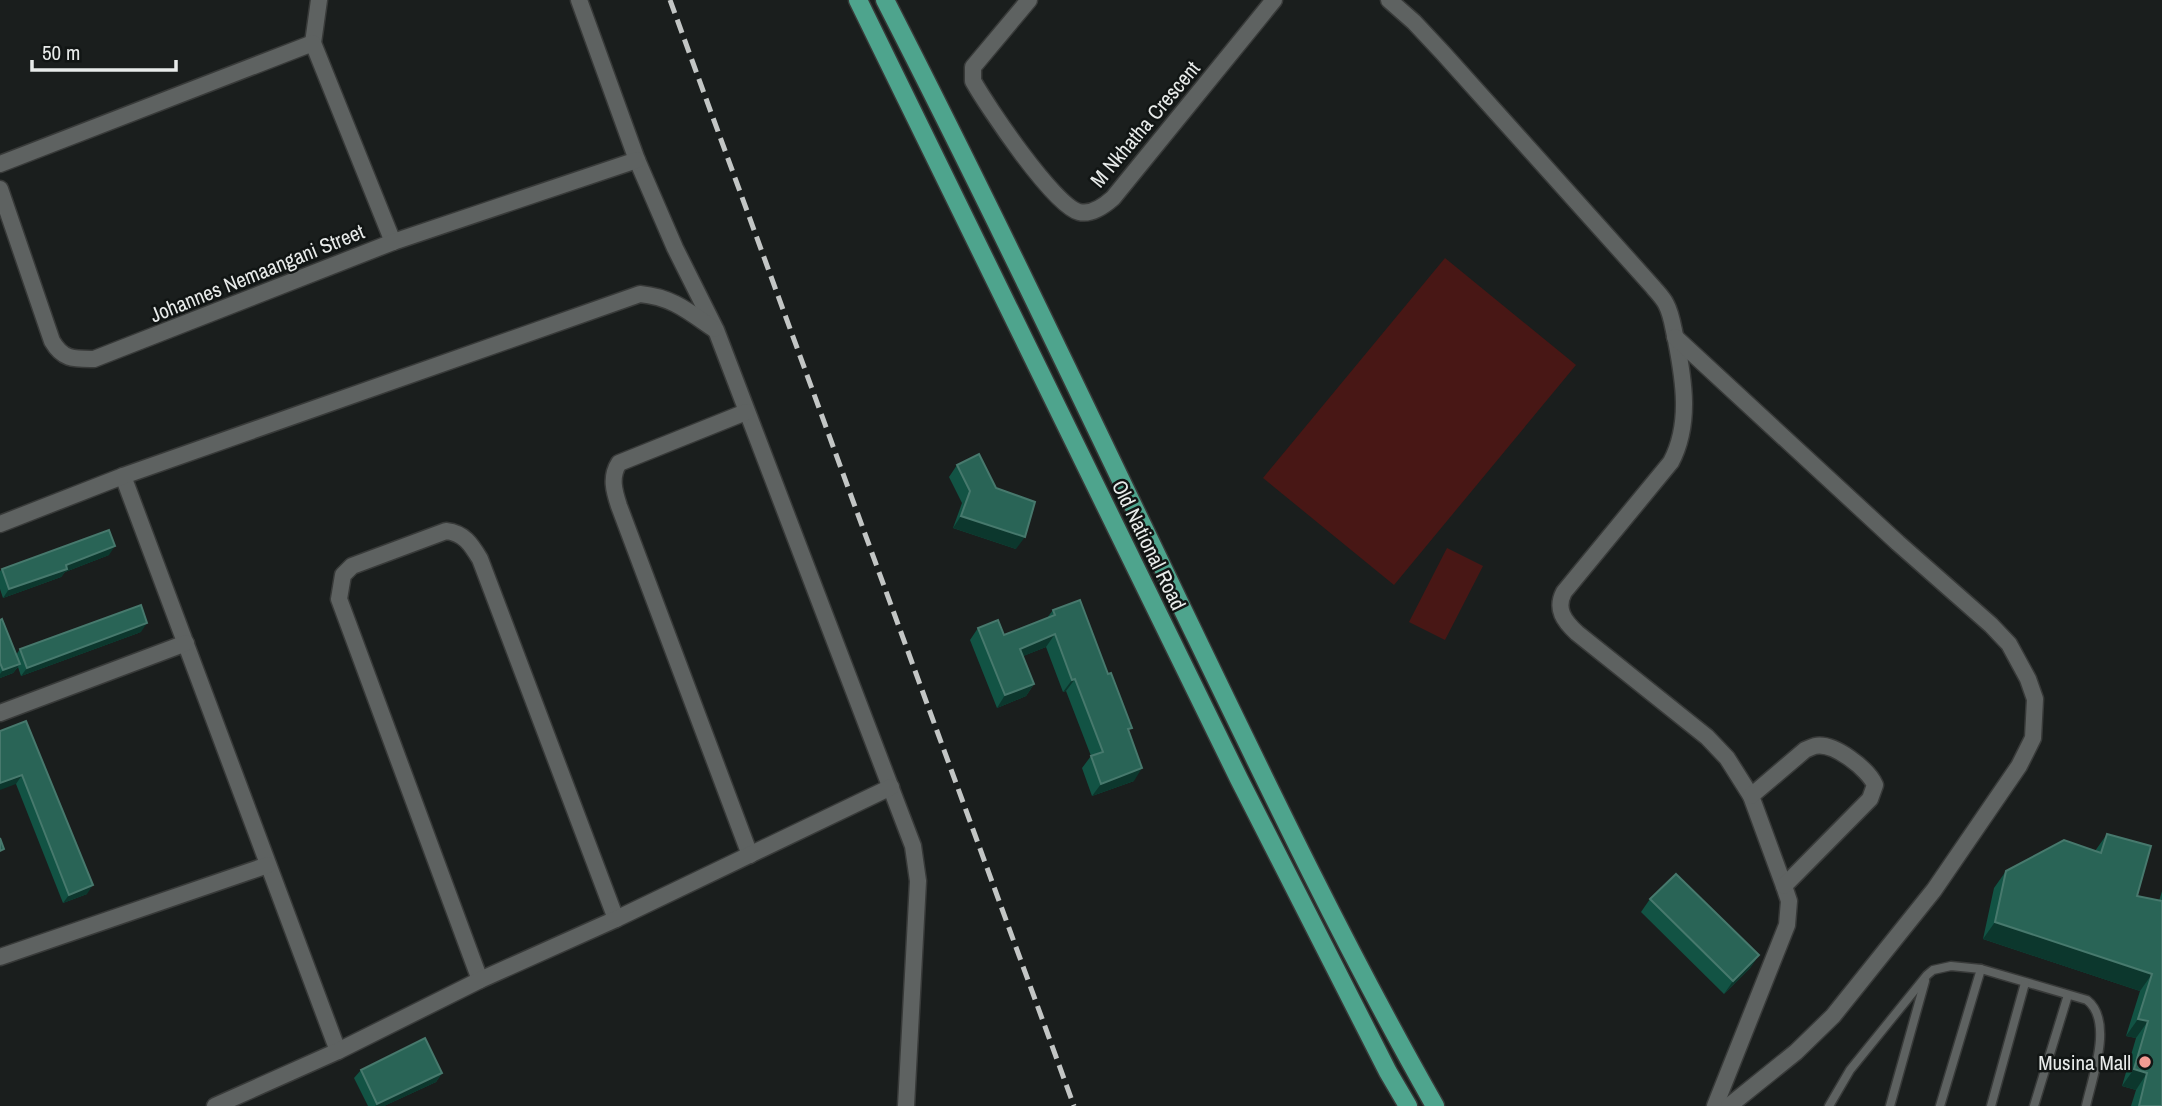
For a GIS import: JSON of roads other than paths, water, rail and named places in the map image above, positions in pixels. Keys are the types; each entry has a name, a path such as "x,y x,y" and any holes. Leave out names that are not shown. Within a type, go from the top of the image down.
{"main road":[{"name":"Old National Road","path":"858,0 1239,779 1388,1072 1408,1106"},
{"name":"Old National Road","path":"885,0 950,127 1269,786 1392,1029 1435,1106"}],"street":[{"path":"319,0 313,43 393,242"},
{"path":"579,0 637,160 675,248 716,330 913,846 918,881 906,1106"},
{"name":"M Nkhatha Crescent","path":"1029,0 973,67 974,81 1052,191 1071,209 1083,213 1100,208 1113,198 1273,0"},
{"path":"1390,0 1443,53 1653,287 1666,303 1671,315 1685,411 1680,445 1671,462 1564,592 1561,614 1577,633 1707,737 1727,758 1751,796 1789,901 1787,925 1715,1106"},
{"path":"0,164 313,43"},
{"name":"Johannes Nemaangani Street","path":"0,189 58,352 68,357 94,359 393,242 637,160"},
{"path":"0,524 123,476 640,294 660,296 680,305 716,330"},
{"path":"1675,337 2009,644 2028,679 2035,699 2033,738 2019,766 1934,890 1833,1016 1796,1052 1730,1106"},
{"path":"746,412 619,463 613,475 619,506 750,855"},
{"path":"123,476 338,1051"},
{"path":"480,980 339,599 343,575 352,566 446,531 458,532 472,546 480,559 616,919"},
{"path":"0,713 186,643"},
{"path":"1751,796 1805,750 1815,746 1825,746 1842,752 1870,776 1875,785 1870,799 1784,886"},
{"path":"215,1106 338,1051 480,980 616,919 891,787"},
{"path":"0,957 268,864"}],"lane":[{"path":"1829,1106 1850,1070 1927,975 1933,970 1951,966 1981,970 2087,1000 2096,1009 2099,1017 2099,1050 2086,1106"},
{"path":"1940,1106 1981,970"},
{"path":"1889,1106 1927,975"},
{"path":"1991,1106 2025,983"},
{"path":"2034,1106 2068,995"}],"railway":[{"path":"670,0 1074,1106"}],"place":[{"name":"Musina Mall","path":"2145,1062"}]}
